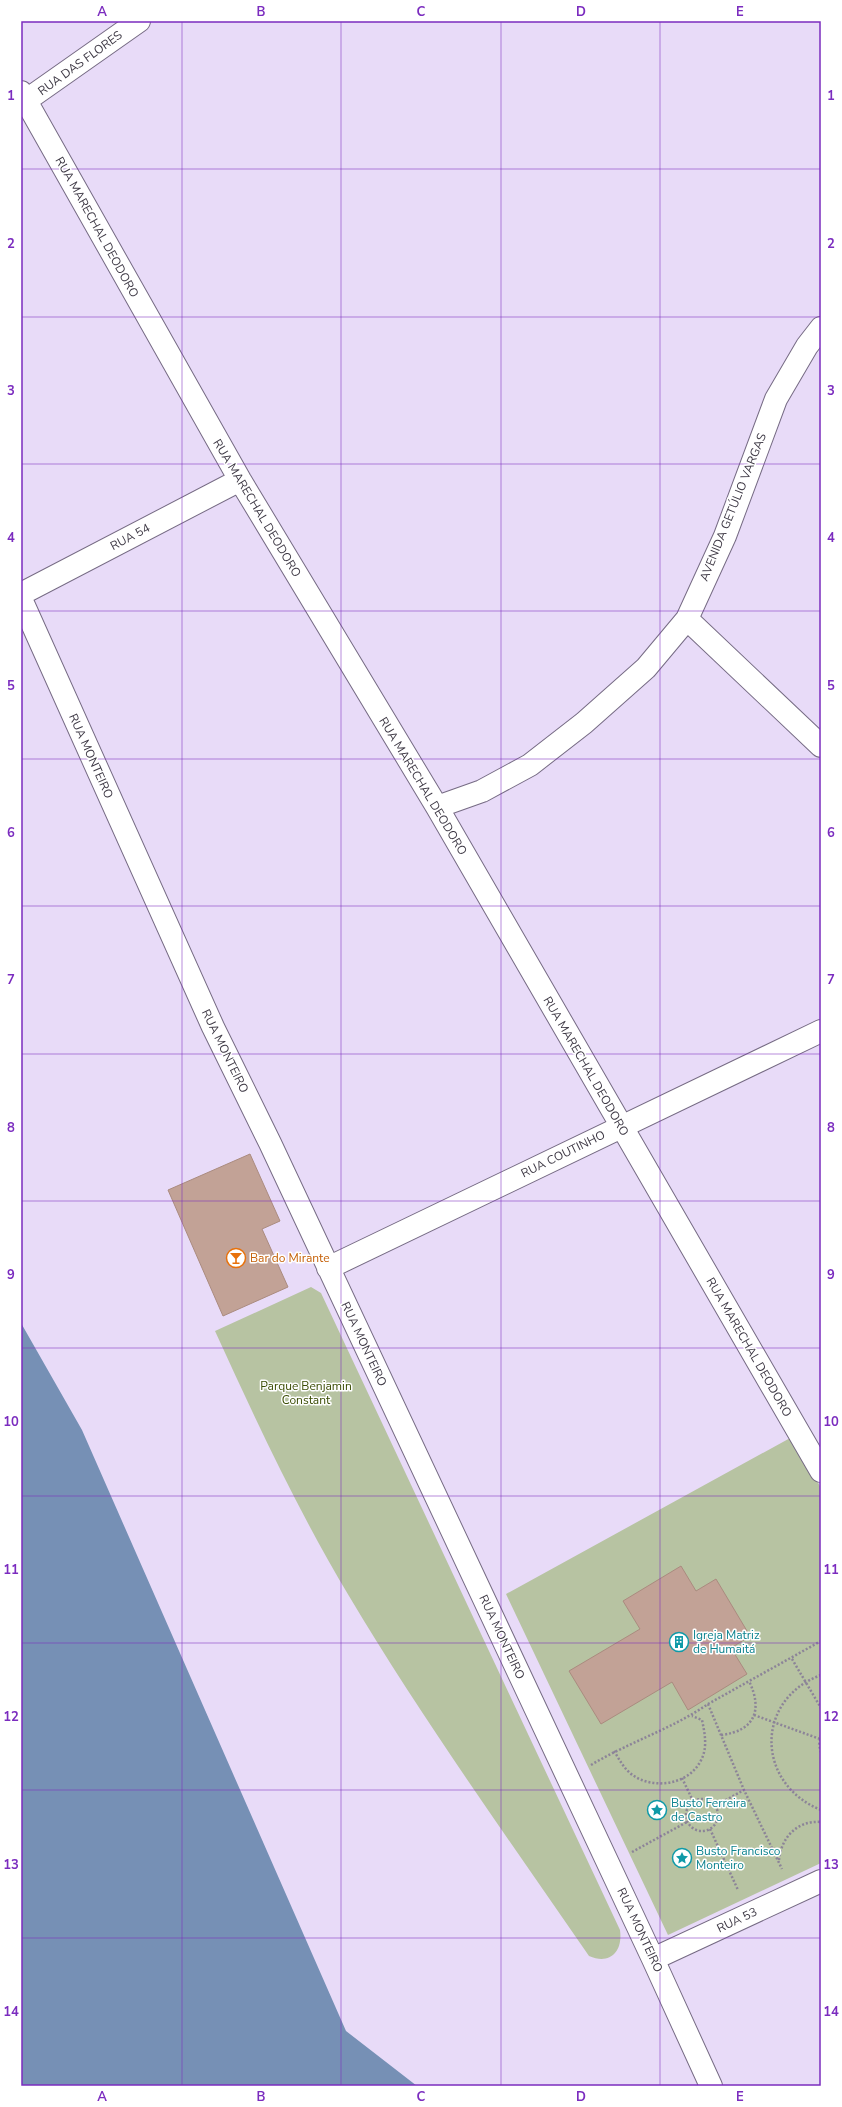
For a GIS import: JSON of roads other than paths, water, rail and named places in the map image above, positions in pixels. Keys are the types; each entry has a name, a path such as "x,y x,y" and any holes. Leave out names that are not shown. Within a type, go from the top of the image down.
{"street":[{"name":"RUA DAS FLORES","path":"23,99 139,21"},
{"name":"RUA MARECHAL DEODORO","path":"23,99 240,480 437,807 821,1471"},
{"name":"AVENIDA GETÚLIO VARGAS","path":"437,807 482,791 530,765 584,723 646,668 687,619 725,536 776,399 814,351 821,328"},
{"name":"RUA 54","path":"21,594 240,480"},
{"name":"RUA MONTEIRO","path":"21,599 213,1027 270,1143 654,1959 711,2086"},
{"path":"687,619 821,746"},
{"name":"RUA COUTINHO","path":"328,1268 821,1031"},
{"name":"RUA 53","path":"654,1959 821,1881"}],"water":[{"path":"21,1323 82,1430 346,2031 417,2086 21,2086"}],"place":[{"name":"Bar do Mirante","path":"236,1258"},
{"name":"Igreja Matriz de Humaitá","path":"679,1642"},
{"name":"Busto Ferreira de Castro","path":"657,1810"},
{"name":"Busto Francisco Monteiro","path":"682,1858"}],"park label":[{"name":"Parque Benjamin Constant","path":"306,1393"}]}
